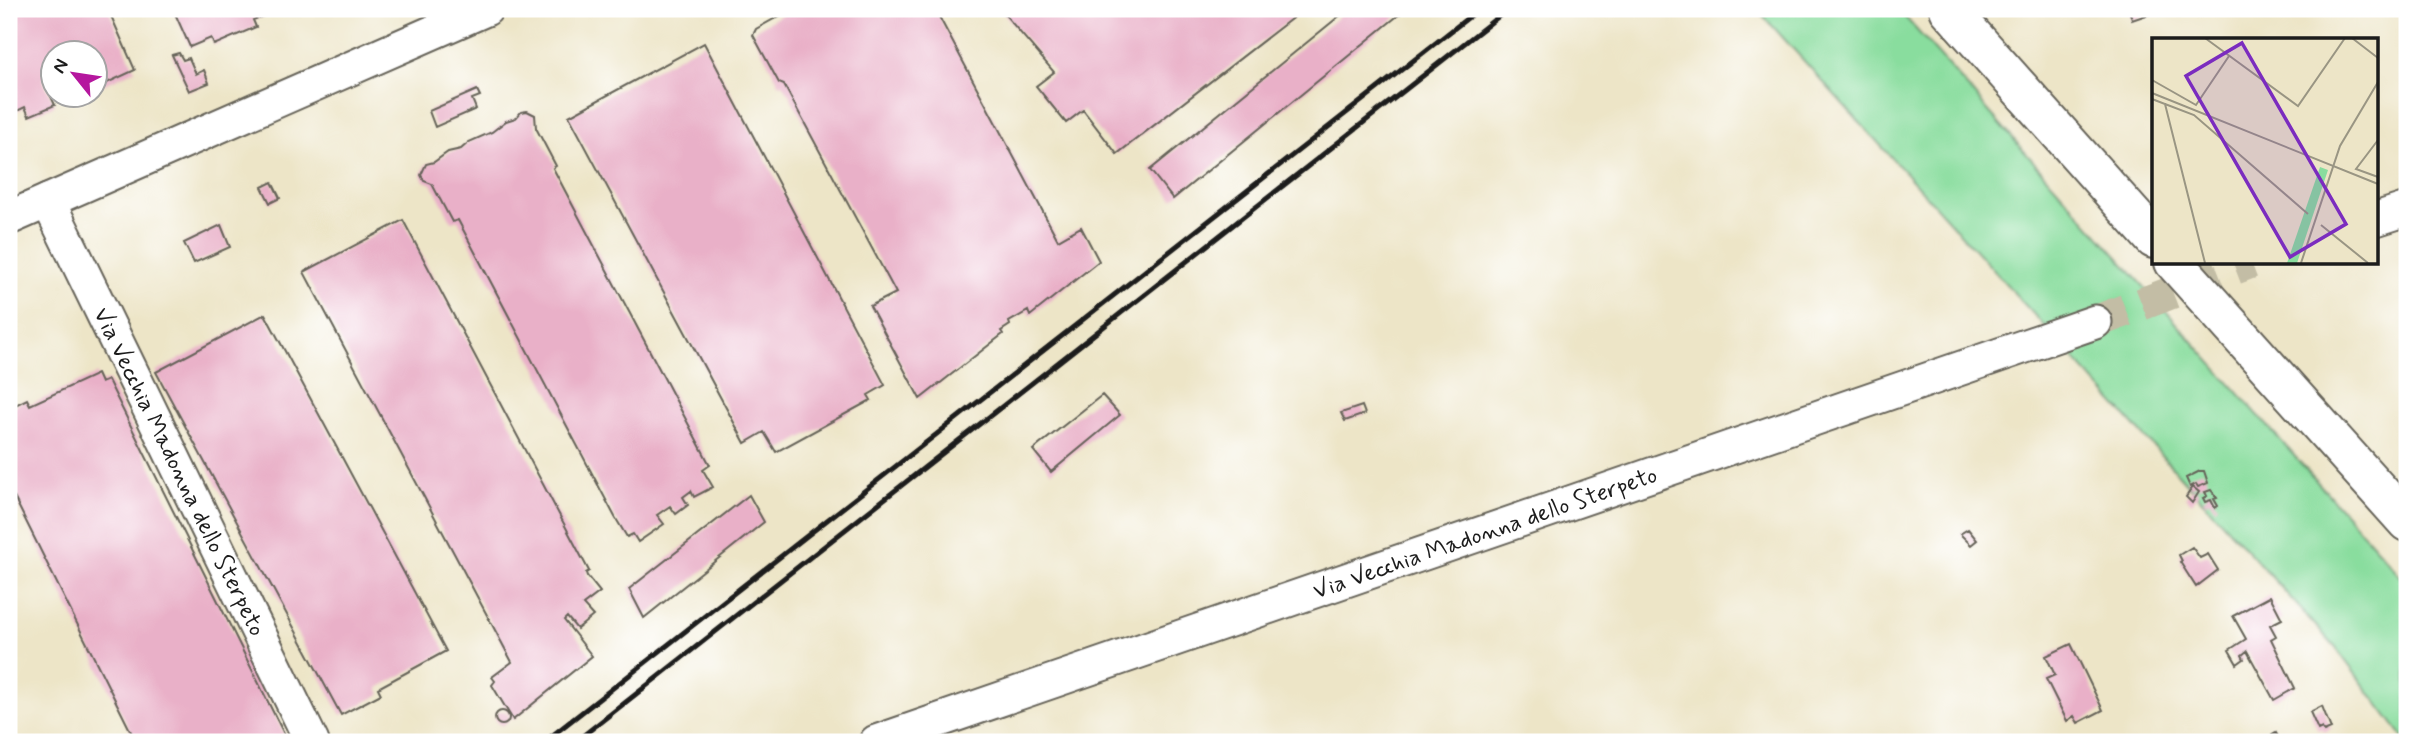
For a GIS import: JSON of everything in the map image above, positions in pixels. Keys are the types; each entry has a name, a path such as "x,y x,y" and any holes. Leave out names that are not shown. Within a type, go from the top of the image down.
{"street":[{"path":"9,218 486,9"},
{"path":"1949,9 2152,237"},
{"name":"Via Vecchia Madonna dello Sterpeto","path":"48,201 312,742"},
{"path":"2378,218 2407,209"},
{"path":"2176,264 2407,522"},
{"name":"Via Vecchia Madonna dello Sterpeto","path":"876,742 2095,322"}],"green space":[{"path":"1757,9 1898,9 2407,583 2407,742 2335,647"}],"building":[{"path":"9,9 108,9 135,70 108,83 108,38 38,38 38,108 48,108 29,116 25,107 9,115"},
{"path":"173,9 273,9 274,12 253,20 256,27 214,45 211,38 190,47"},
{"path":"792,9 935,9 1058,240 1081,227 1099,261 1030,316 1028,311 1009,322 1010,325 1001,331 1003,334 920,399 870,306 896,293 784,85 779,83 753,35 756,29"},
{"path":"1000,9 1304,9 1117,154 1083,110 1066,123 1036,86 1054,72"},
{"path":"1348,9 1406,9 1173,199 1150,170"},
{"path":"2129,9 2164,9 2132,20"},
{"path":"704,43 885,385 868,395 871,400 776,452 764,432 745,443 569,116"},
{"path":"179,53 183,60 189,58 196,74 204,70 209,83 189,91 172,55"},
{"path":"477,90 480,96 472,99 476,109 435,127 429,111"},
{"path":"527,111 535,115 536,128 556,166 553,168 710,465 703,470 713,487 694,497 691,491 683,497 688,505 676,514 670,506 657,515 664,524 638,542 633,534 627,537 615,517 458,220 452,222 432,184 424,181 421,175 426,164 448,152 461,149 506,121 516,118 521,112"},
{"path":"272,182 280,198 270,203 262,187"},
{"path":"403,220 589,571 587,576 600,592 583,605 593,616 577,629 567,617 564,620 592,656 513,720 492,685 495,681 492,677 512,662 304,272"},
{"path":"221,225 230,247 194,263 184,243"},
{"path":"265,314 446,651 378,688 381,694 341,715 156,372"},
{"path":"97,374 101,383 108,380 288,742 136,742 9,487 9,408 27,399 30,405"},
{"path":"1102,395 1120,415 1051,472 1033,450"},
{"path":"1362,406 1365,414 1345,421 1341,413"},
{"path":"2204,471 2208,483 2190,487 2186,478"},
{"path":"2193,487 2199,492 2192,503 2186,497"},
{"path":"2211,490 2217,498 2214,499 2218,506 2215,508 2211,500 2205,502 2203,498 2207,496 2205,492"},
{"path":"749,495 764,522 644,618 629,589"},
{"path":"1968,529 1977,540 1971,545 1960,534"},
{"path":"2192,547 2200,558 2208,554 2218,570 2196,587 2180,562 2182,561 2179,555"},
{"path":"2270,596 2282,619 2270,625 2276,636 2271,639 2295,688 2274,700 2247,651 2242,655 2244,659 2237,664 2229,650 2246,639 2233,616"},
{"path":"2071,644 2103,710 2078,723 2074,716 2067,721 2046,679 2055,675 2046,656"},
{"path":"2322,706 2331,729 2324,732 2322,728 2318,730 2310,712"},
{"path":"499,711 505,711 509,718 505,725 499,725 495,721 495,715"},
{"path":"2276,733 2281,742 2274,742 2271,736"}],"tunnel":[{"path":"2095,322 2246,264"}],"railway":[{"path":"544,742 1479,9"},
{"path":"575,742 1508,9"}]}
